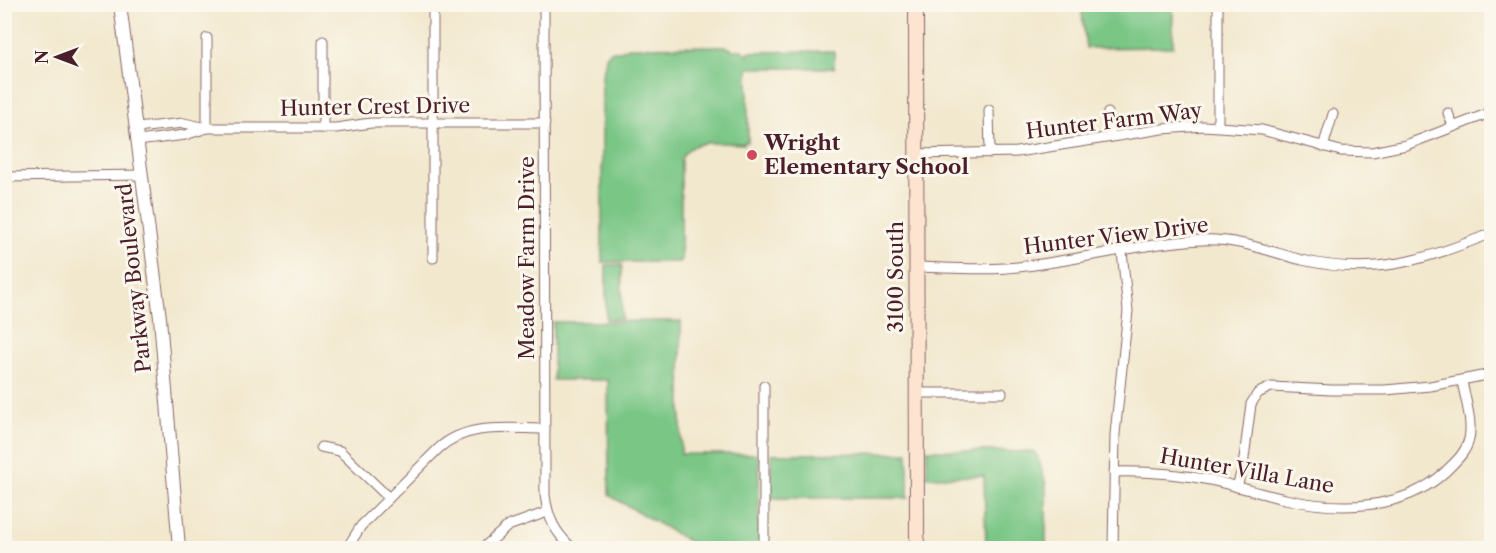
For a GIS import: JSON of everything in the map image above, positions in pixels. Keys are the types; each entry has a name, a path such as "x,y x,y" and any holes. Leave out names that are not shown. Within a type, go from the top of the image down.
{"main road":[{"name":"3100 South","path":"916,4 917,549"}],"street":[{"name":"Parkway Boulevard","path":"120,4 160,318 179,549"},
{"path":"433,4 433,258"},
{"name":"Meadow Farm Drive","path":"544,4 545,495 547,512"},
{"path":"1218,4 1218,126"},
{"path":"207,38 207,128"},
{"path":"323,41 324,128"},
{"path":"989,110 990,153"},
{"name":"Hunter Farm Way","path":"916,154 1025,151 1176,128 1218,126 1277,133 1323,147 1352,152 1381,151 1406,145 1491,112"},
{"path":"1108,113 1112,137"},
{"path":"1448,113 1453,126"},
{"path":"1323,147 1333,114"},
{"name":"Hunter Crest Drive","path":"137,134 184,123 207,128 341,128 371,123 545,123"},
{"path":"4,177 143,175"},
{"name":"Hunter View Drive","path":"917,267 1013,267 1186,241 1218,240 1257,246 1318,263 1374,267 1430,257 1491,233"},
{"path":"1113,549 1116,425 1128,311 1122,251"},
{"path":"1237,487 1243,466 1251,404 1255,396 1266,388 1385,390 1462,381 1491,374"},
{"name":"Hunter Villa Lane","path":"1114,472 1176,475 1299,502 1330,506 1384,502 1419,491 1441,475 1467,448 1470,422 1462,381"},
{"path":"764,386 764,549"},
{"path":"917,393 1002,393"},
{"path":"347,549 356,532 389,498 438,449 459,434 476,430 545,429"},
{"path":"321,447 340,451 389,498"},
{"path":"483,549 508,526 547,512 556,531 572,549"}],"green space":[{"path":"1081,5 1173,5 1173,47 1086,48"},
{"path":"725,46 733,50 742,50 748,56 748,52 834,51 834,68 748,68 748,142 744,144 700,144 692,147 681,159 681,262 602,262 602,75 606,57 611,51 620,51 629,47"},
{"path":"606,265 622,265 622,319 606,319"},
{"path":"681,321 681,454 759,454 759,548 700,548 609,495 608,380 553,380 553,322"},
{"path":"927,450 1036,452 1046,484 1046,548 986,548 984,476 927,477"},
{"path":"908,453 908,498 771,498 771,454"}],"place":[{"name":"Wright Elementary School","path":"752,155"}]}
